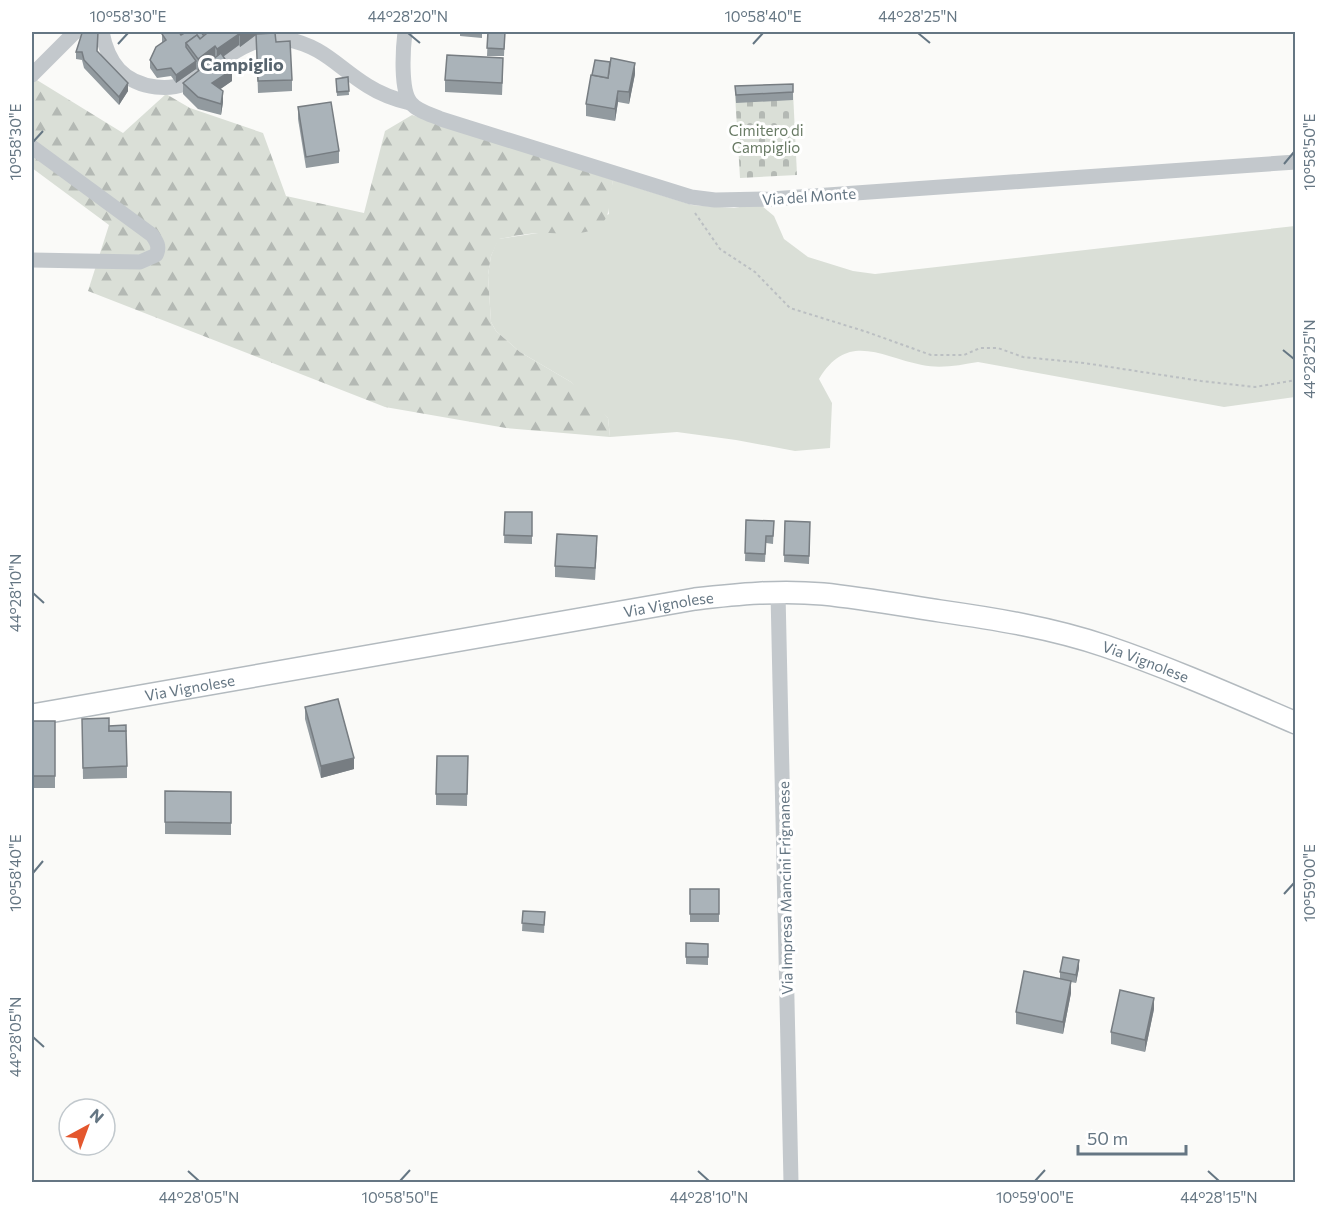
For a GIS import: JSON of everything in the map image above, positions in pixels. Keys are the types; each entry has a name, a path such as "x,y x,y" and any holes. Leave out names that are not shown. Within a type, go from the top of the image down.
{"main road":[{"name":"Via Vignolese","path":"32,715 695,598 753,592 778,592 853,598 989,618 1057,632 1104,645 1168,669 1296,723"}],"street":[{"path":"32,75 75,32"},
{"name":"Via del Monte","path":"102,32 106,50 117,67 132,81 143,86 175,88 244,47 266,38 307,45 323,52 389,98 410,103 441,119 692,197 715,200 771,199 1296,162"},
{"path":"405,32 402,64 410,103"},
{"path":"32,147 152,235 159,249 156,255 140,262 32,260"},
{"name":"Via Impresa Mancini Frignanese","path":"778,592 791,1182"}],"path":[{"path":"692,197 695,213 720,249 755,272 790,308 931,355 964,355 980,348 998,348 1023,357 1084,363 1255,387 1296,380"}],"green space":[{"path":"32,77 123,133 166,94 190,108 263,133 286,196 364,213 385,131 412,115 613,180 608,214 602,224 587,232 535,233 499,239 491,256 488,275 491,322 496,331 520,352 571,382 591,398 608,418 610,437 506,428 385,407 88,291 109,225 32,168"},
{"name":"Cimitero di Campiglio","path":"793,92 797,175 740,178 735,94"},
{"path":"613,180 692,205 734,208 762,206 774,216 784,239 808,257 853,271 875,274 1295,226 1295,397 1224,407 978,362 936,367 879,353 854,351 842,355 830,364 819,379 832,403 830,448 795,451 677,432 610,437 608,418 571,382 520,352 496,331 491,322 488,275 491,256 498,239 538,233 571,233 609,214 608,206"}],"building":[{"path":"98,32 97,51 128,83 119,97 84,60 82,52 76,52 82,33"},
{"path":"179,32 181,35 186,32 201,32 204,36 200,39 197,35 186,43 186,47 196,61 176,75 171,68 157,70 150,60 156,47 166,40 162,34"},
{"path":"204,32 245,32 217,49 215,46 198,59 186,43 197,35 200,39 206,34"},
{"path":"488,32 505,32 504,49 487,48"},
{"path":"275,33 276,42 290,41 292,80 258,81 256,34"},
{"path":"221,53 232,70 212,83 223,91 221,104 198,97 183,83"},
{"path":"447,55 503,58 502,83 445,80"},
{"path":"611,58 635,63 629,92 618,91 615,109 586,104 591,75 608,78"},
{"path":"595,60 610,62 608,78 592,75"},
{"path":"348,77 349,91 337,92 336,79"},
{"path":"793,84 793,92 736,95 735,86"},
{"path":"331,102 339,151 306,157 298,107"},
{"path":"505,512 532,512 532,536 504,535"},
{"path":"746,520 774,521 773,536 766,536 765,554 745,553"},
{"path":"785,521 810,522 809,556 784,555"},
{"path":"557,534 597,536 595,568 555,566"},
{"path":"338,699 354,758 321,766 305,707"},
{"path":"109,718 109,731 126,731 127,766 83,768 82,719"},
{"path":"32,721 55,721 55,776 32,776"},
{"path":"126,725 126,731 109,731 109,726"},
{"path":"437,756 468,756 467,794 436,794"},
{"path":"165,791 231,792 231,823 165,822"},
{"path":"690,889 719,889 719,914 690,914"},
{"path":"523,911 545,912 544,925 522,923"},
{"path":"686,943 708,944 708,957 686,957"},
{"path":"1063,957 1079,960 1076,975 1060,972"},
{"path":"1024,971 1071,981 1063,1022 1016,1012"},
{"path":"1120,990 1154,998 1145,1040 1111,1032"}],"district":[{"name":"Campiglio","path":"242,64"}]}
